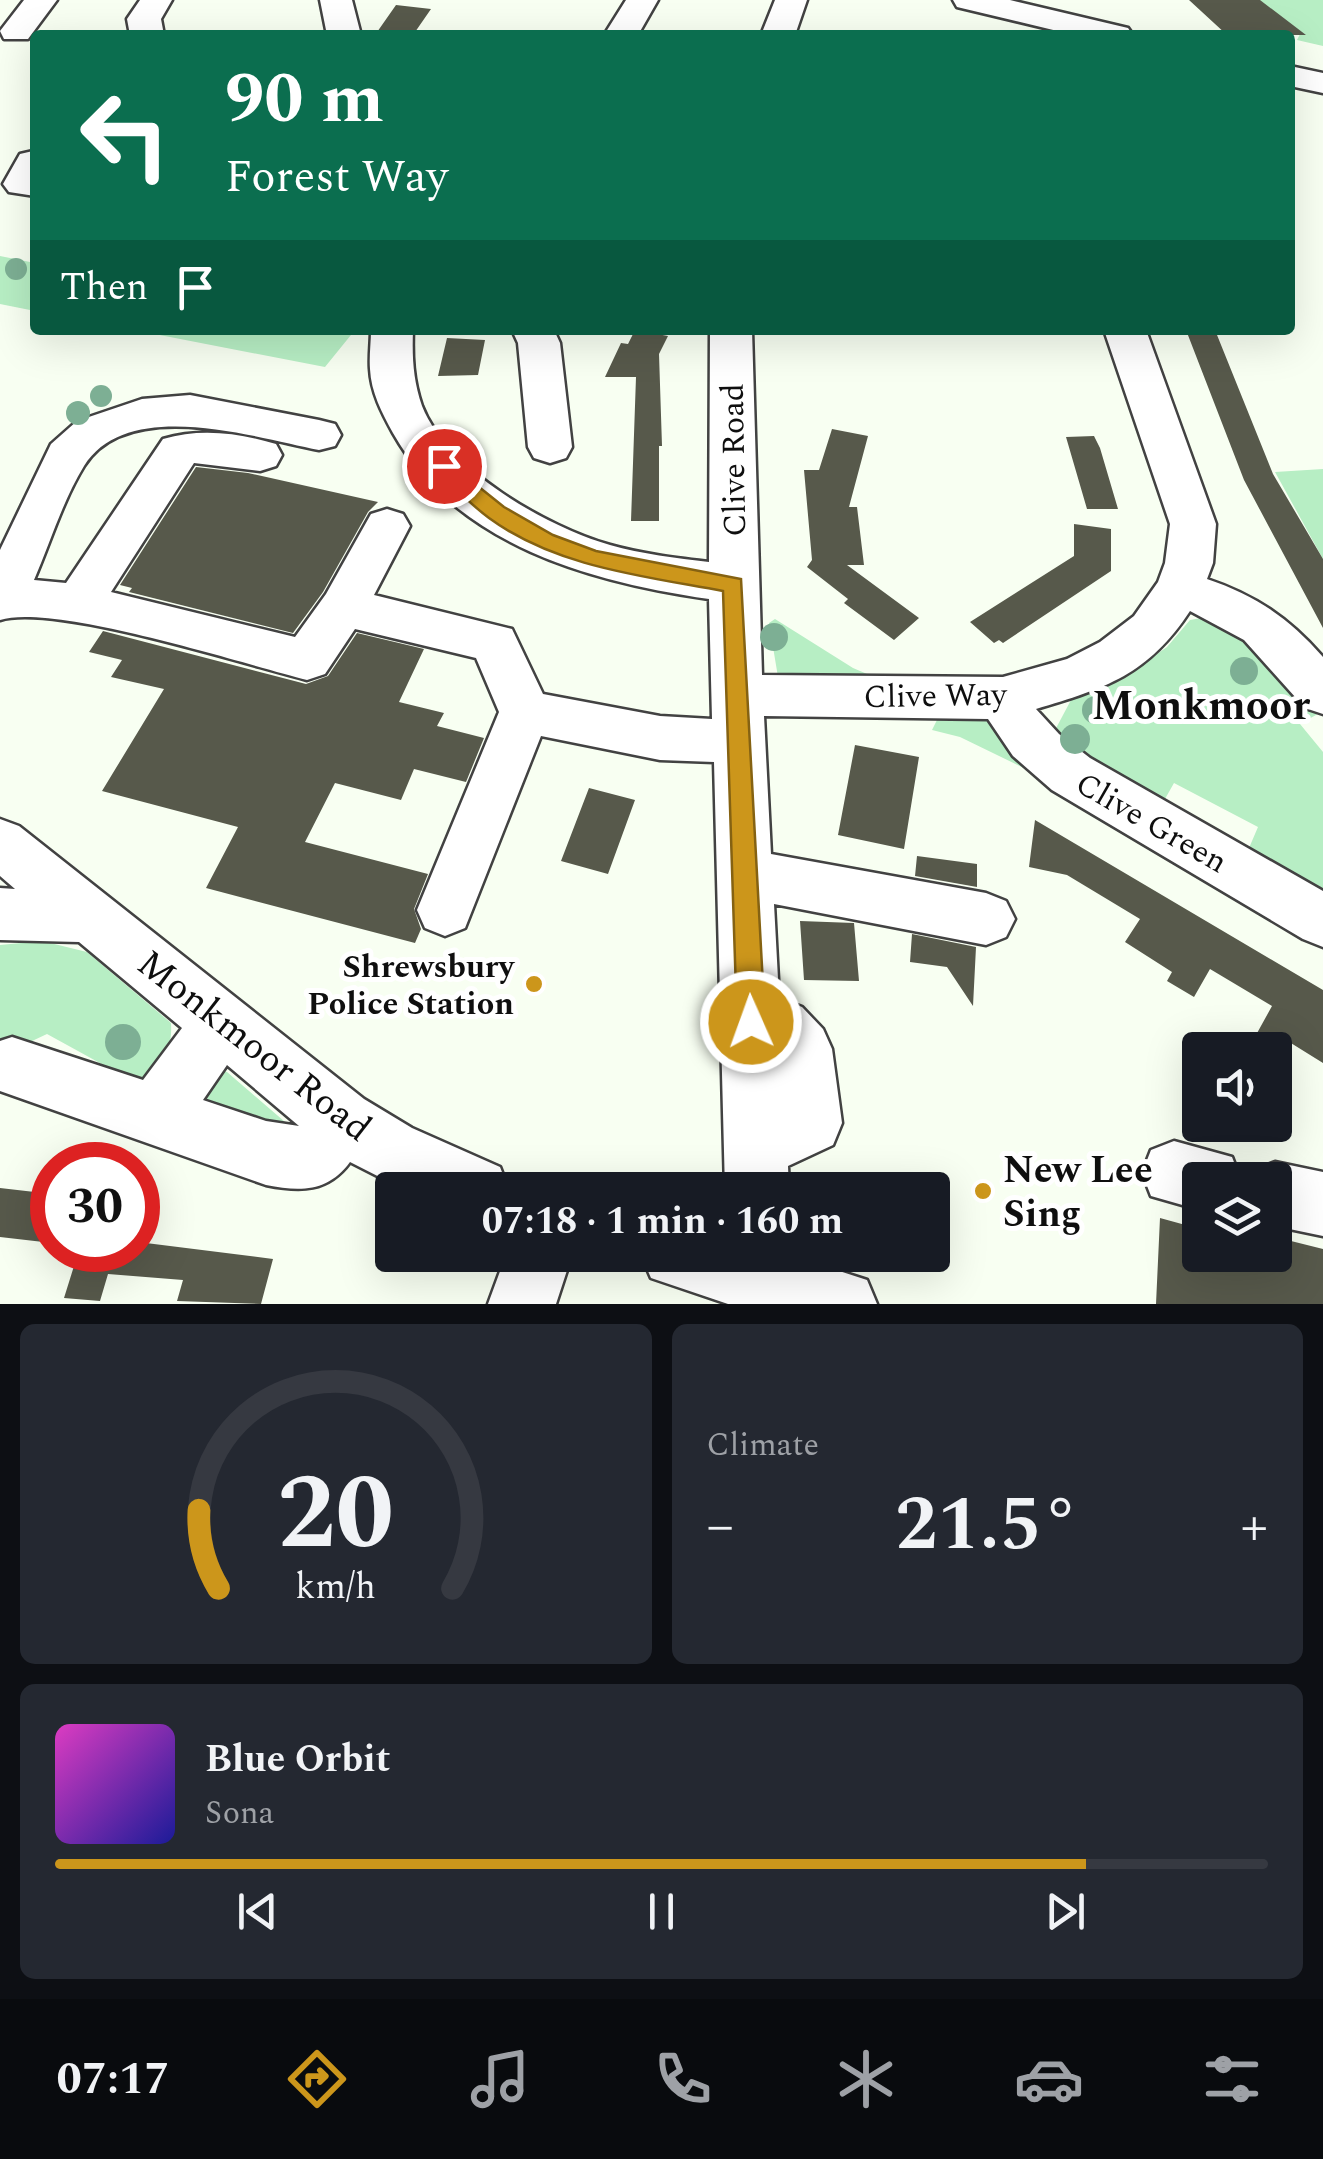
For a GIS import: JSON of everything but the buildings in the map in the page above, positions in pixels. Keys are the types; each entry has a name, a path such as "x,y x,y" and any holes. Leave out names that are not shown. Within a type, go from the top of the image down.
{"street":[{"path":"16,32 42,0"},
{"path":"146,30 144,19 156,0"},
{"path":"336,0 343,30"},
{"path":"624,30 642,0"},
{"path":"780,30 791,0"},
{"path":"970,0 1093,30"},
{"path":"1116,30 1132,1"},
{"path":"1295,77 1323,84"},
{"path":"391,335 387,358 392,392 402,415 444,466 497,512 545,540 594,558 734,584"},
{"path":"534,335 550,446"},
{"name":"Clive Road","path":"731,335 734,584 751,1022 781,1027 802,1049 812,1123 789,1134 756,1163"},
{"name":"Clive Way","path":"524,712 660,738 740,719 1003,698 1081,676 1118,656 1151,630 1179,589 1190,563 1194,524 1127,335"},
{"path":"319,435 190,410 142,414 93,432 21,508 27,537 2,599 79,603 307,660 343,607 388,526"},
{"path":"79,603 179,450 200,446 261,456"},
{"path":"1179,589 1221,602 1252,618 1279,638 1323,693"},
{"path":"343,607 494,643 524,712 445,910"},
{"name":"Clive Green","path":"1003,698 1025,736 1070,774 1323,921"},
{"name":"Monkmoor Road","path":"0,842 342,1121 390,1150 438,1172"},
{"path":"746,874 986,919"},
{"path":"0,914 92,917"},
{"path":"156,1115 221,1023"},
{"path":"12,1066 292,1158 315,1157 342,1121"},
{"path":"1292,1198 1323,1204"},
{"path":"522,1304 533,1272"},
{"path":"728,1272 843,1304"}],"green space":[{"path":"1239,0 1323,0 1323,46 1297,40 1300,34 1295,34 1295,30 1278,30"},
{"path":"0,256 30,262 30,310 0,304"},
{"path":"160,335 351,335 325,367"},
{"path":"1323,469 1323,559 1275,472"},
{"path":"1218,615 1323,711 1300,724 1323,752 1323,897 1246,855 1258,827 1174,783 1161,806 1071,755 1054,732 1071,700 1128,674 1167,647 1190,620"},
{"path":"775,619 853,668 886,682 778,677 769,623"},
{"path":"940,714 976,717 998,725 1032,772 960,737 932,730"},
{"path":"42,941 87,952 171,1023 164,1058 138,1084 47,1034 0,1056 0,945"},
{"path":"215,1068 227,1072 299,1134 196,1112"}],"place":[{"name":"Shrewsbury Police Station","path":"534,984"},
{"name":"New Lee Sing","path":"983,1191"}],"district":[{"name":"Monkmoor","path":"1201,704"}],"route":[{"path":"444,466 497,512 545,540 594,558 644,570 734,584 751,1022"}]}
